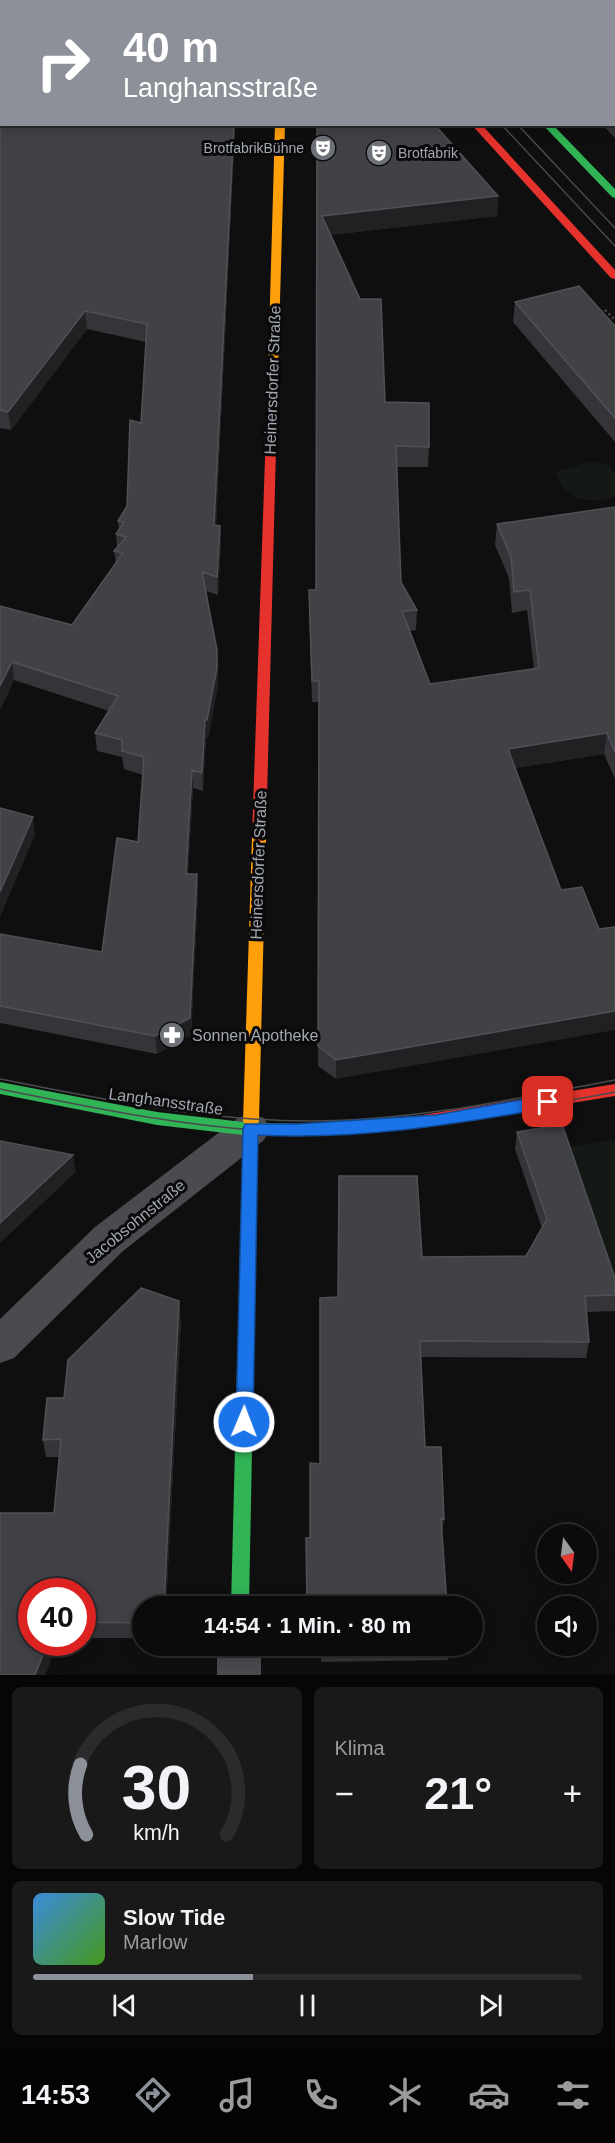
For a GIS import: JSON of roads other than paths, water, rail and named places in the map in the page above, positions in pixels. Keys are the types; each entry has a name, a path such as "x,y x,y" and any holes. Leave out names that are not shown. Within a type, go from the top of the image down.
{"street":[{"name":"Heinersdorfer Straße","path":"240,1596 251,1129 280,126"},
{"path":"477,126 615,276"},
{"path":"548,126 615,195"},
{"name":"Langhansstraße","path":"0,1088 138,1115 251,1129 297,1131 436,1121 615,1090"},
{"name":"Jacobsohnstraße","path":"0,1345 109,1239 251,1129"},
{"path":"239,1656 239,1675"}],"tram line":[{"path":"503,126 615,246"},
{"path":"519,126 615,228"},
{"path":"0,1079 154,1108 232,1117 310,1121 425,1113 615,1080"},
{"path":"0,1089 100,1109 201,1125 312,1132 443,1121 615,1092"}],"place":[{"name":"BrotfabrikBühne","path":"323,148"},
{"name":"Brotfabrik","path":"379,153"},
{"name":"Sonnen Apotheke","path":"172,1035"}]}
